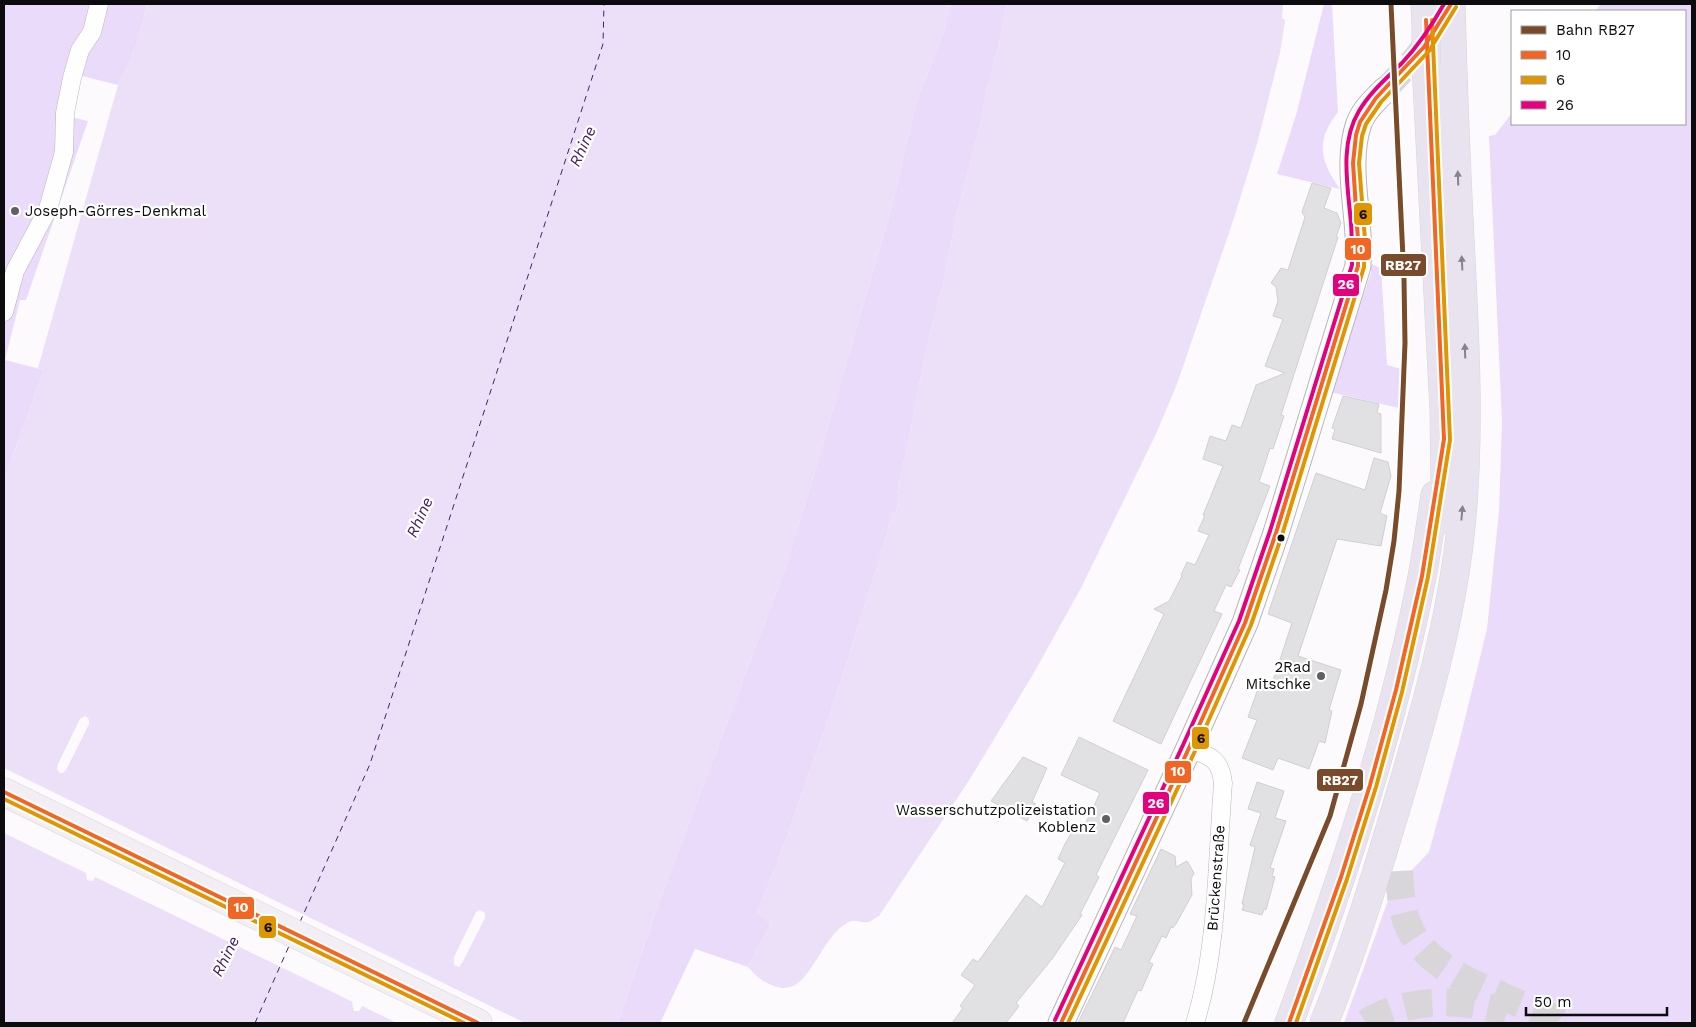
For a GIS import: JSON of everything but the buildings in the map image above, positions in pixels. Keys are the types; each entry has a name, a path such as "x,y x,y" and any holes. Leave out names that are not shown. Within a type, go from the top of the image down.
{"highway":[{"path":"1324,1023 1358,930 1410,762 1437,662 1451,596 1460,536 1464,480 1466,380 1451,4"},
{"path":"1308,1023 1367,852 1389,781 1418,674 1434,602 1440,555 1444,505 1444,439 1425,13"},
{"path":"1289,1023 1341,878 1387,724 1422,576 1444,439"},
{"path":"1399,871 1401,830 1410,762"}],"main road":[{"path":"4,792 478,1023"},
{"path":"4,809 442,1023"}],"street":[{"path":"4,312 15,271 48,208 64,152 65,113 72,78 80,50 92,32 99,4"},
{"path":"1061,1023 1245,623 1276,533 1358,266 1353,169 1355,140 1364,113 1385,90"},
{"name":"Brückenstraße","path":"1189,748 1215,761 1221,770 1223,783 1208,974 1195,1023"}],"shaded area":[{"path":"4,4 147,4 136,46 128,67 118,85 82,76 71,117 88,121 26,300 20,300 5,360 44,370 4,480"},
{"path":"950,4 1007,4 998,49 984,99 981,122 956,217 944,280 926,349 897,493 900,494 896,512 892,512 887,535 831,712 778,861 757,912 771,924 748,967 695,949 660,1023 618,1023 657,908 785,569 893,202 916,103 944,31"},
{"path":"1324,4 1332,4 1338,112 1326,132 1323,151 1328,169 1340,189 1277,174 1296,115"},
{"path":"1601,4 1692,4 1692,1023 1344,1023 1391,892 1429,852 1459,743 1487,629 1499,511 1502,422 1489,136 1495,135 1511,114 1511,125 1686,125 1686,10 1596,10"},
{"path":"1371,264 1381,268 1387,365 1401,369 1399,408 1330,392 1371,273"}],"water":[{"name":"Rhine","path":"147,4 950,4 944,31 916,103 893,202 785,569 657,908 618,1023 4,1023 4,480 44,370 38,368 118,85 132,57","holes":["85,716 87,717 89,724 66,770 60,773 57,769 58,764 80,719","112,824 118,827 92,881 87,880 86,872","480,910 485,913 485,918 459,967 454,965 454,957 476,912","382,954 384,961 361,1008 359,1011 354,1011 352,1003 375,956"]},
{"path":"1007,4 1283,4 1282,18 1285,20 1280,53 1257,144 1232,224 1177,384 1156,434 1081,588 1035,671 970,779 879,916 869,922 853,921 845,924 828,941 807,974 801,980 792,987 778,987 763,981 748,967 771,924 757,912 778,861 831,712 887,535 892,512 896,512 900,494 897,493 926,349 944,280 956,217 981,122 984,99 998,49"}],"pier":[{"path":"4,768 525,1023 397,1023 360,1005 382,960 380,956 377,958 355,1003 93,876 115,831 114,826 111,828 88,874 4,833"}],"ferry route":[{"path":"300,922 370,764 603,44 604,4"},
{"path":"255,1023 289,946"}],"tunnel":[{"path":"1385,90 1434,34"},
{"path":"1399,871 1405,917 1415,938 1425,951 1452,972 1467,980 1498,995 1544,1013 1561,1023"},
{"path":"1366,1023 1382,1014 1399,1008 1435,1002 1472,1004 1507,1012"}],"rail line":[{"name":"RB27","path":"1244,1023 1330,816 1361,704 1386,590 1394,541 1399,491 1405,343 1404,279 1391,4"}],"transit line":[{"name":"26","path":"1055,1020 1239,621 1270,531 1352,265 1346,166 1349,137 1353,124 1368,98 1414,49 1444,4"},
{"name":"10","path":"1061,1023 1245,623 1276,533 1358,266 1353,163 1356,135 1360,122 1376,98 1424,47 1451,4"},
{"name":"6","path":"1068,1023 1195,751 1251,625 1282,535 1364,267 1365,240 1359,163 1362,136 1366,124 1381,102 1429,51 1456,7"},
{"name":"10","path":"1289,1023 1341,877 1370,785 1396,690 1422,576 1444,439 1426,20"},
{"name":"6","path":"1296,1023 1347,879 1376,787 1402,692 1428,577 1450,440 1432,20"},
{"name":"10","path":"4,792 478,1023"},
{"name":"6","path":"4,799 464,1023"}],"place":[{"name":"Joseph-Görres-Denkmal","path":"15,211"},
{"name":"2Rad Mitschke","path":"1321,676"},
{"name":"Wasserschutzpolizeistation Koblenz","path":"1106,819"}]}
